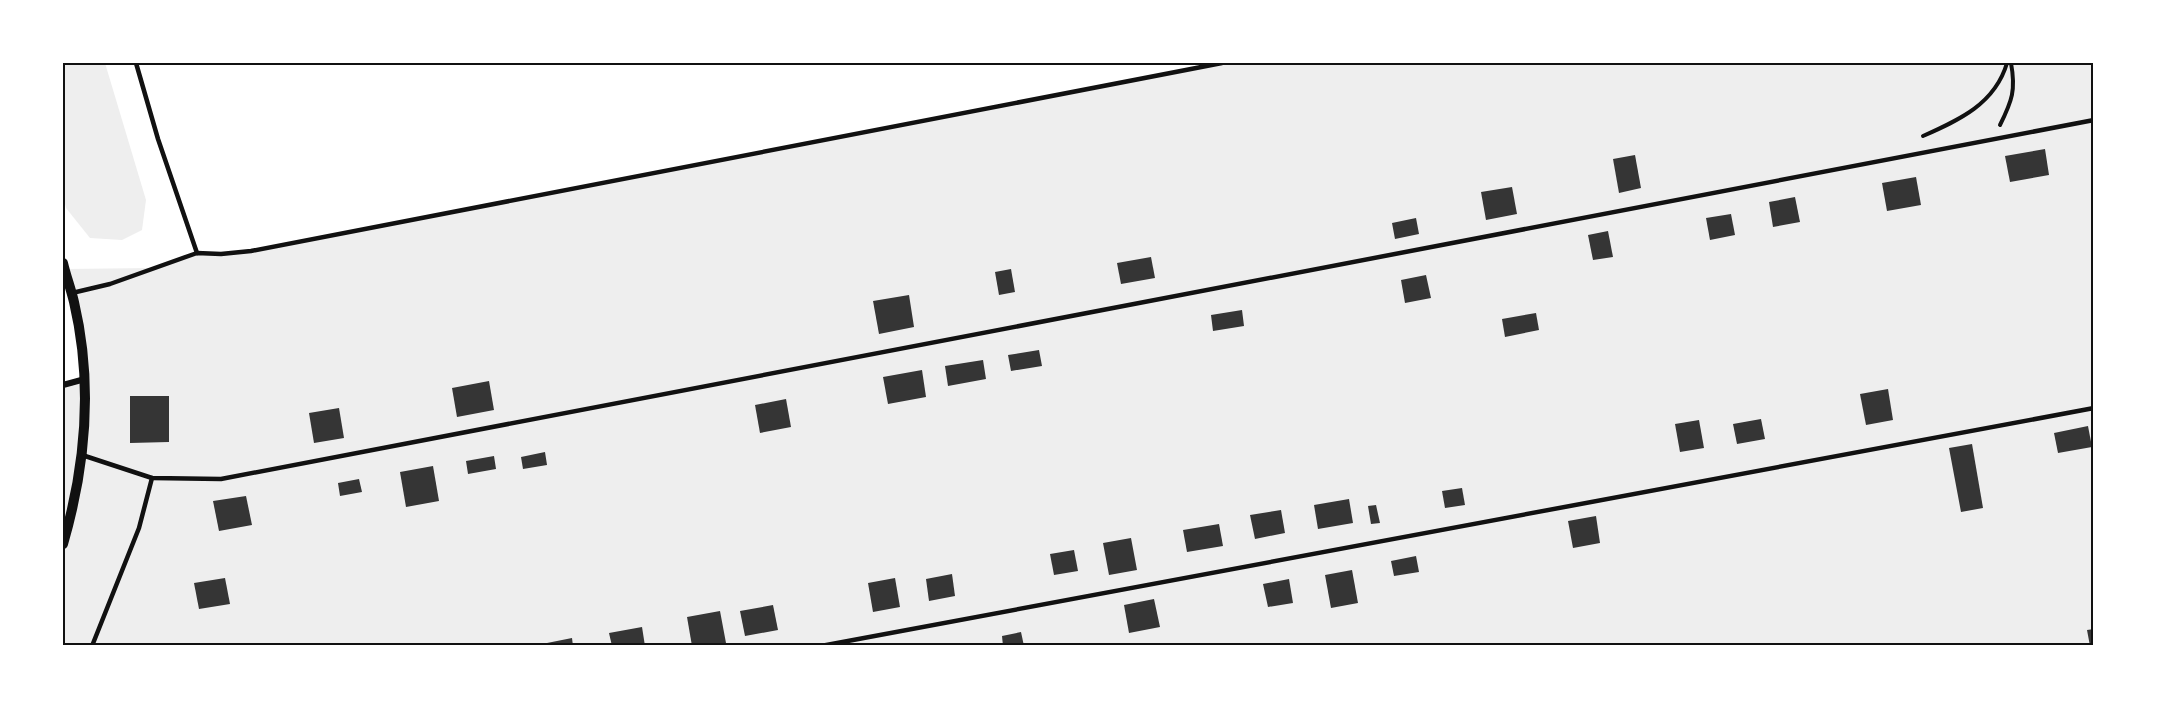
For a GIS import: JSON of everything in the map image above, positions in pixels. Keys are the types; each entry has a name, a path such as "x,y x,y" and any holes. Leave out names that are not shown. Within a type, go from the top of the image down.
{"street":[{"path":"63,262 78,323 85,379 86,413 75,501 63,544"},
{"path":"63,385 85,379"}],"lane":[{"path":"136,63 158,139 197,253"},
{"path":"72,293 110,284 197,253 221,254 251,251 1222,63"},
{"path":"82,455 152,478 221,479 2094,120"},
{"path":"821,646 2094,408"},
{"path":"92,646 139,528 152,478"}],"path":[{"path":"1920,138 1957,121 1986,99 2002,80 2009,63"},
{"path":"1992,140 2012,100 2014,78 2009,63"}],"shaded area":[{"path":"63,63 105,63 146,200 142,230 122,240 90,238 66,208 63,196"},
{"path":"1222,63 2094,63 2094,646 63,646 63,385 85,379 65,269 152,268 197,253 251,251"}],"building":[{"path":"2045,149 2049,175 2010,182 2005,156"},
{"path":"1635,155 1641,188 1619,193 1613,159"},
{"path":"1916,177 1921,205 1887,211 1882,183"},
{"path":"1512,187 1517,214 1486,220 1481,192"},
{"path":"1795,197 1800,222 1773,227 1769,202"},
{"path":"1731,214 1735,235 1710,240 1706,218"},
{"path":"1416,218 1419,234 1395,239 1392,223"},
{"path":"1608,231 1613,257 1593,260 1588,235"},
{"path":"1151,257 1155,278 1121,284 1117,263"},
{"path":"1011,269 1015,292 999,295 995,272"},
{"path":"1426,275 1431,298 1405,303 1401,280"},
{"path":"909,295 914,327 879,334 873,301"},
{"path":"1242,310 1244,326 1213,331 1211,315"},
{"path":"1536,313 1539,330 1505,337 1502,319"},
{"path":"1039,350 1042,366 1011,371 1008,355"},
{"path":"983,360 986,379 948,386 945,366"},
{"path":"922,370 926,397 888,404 883,377"},
{"path":"489,381 494,410 457,417 452,388"},
{"path":"1888,389 1893,420 1866,425 1860,394"},
{"path":"130,396 169,396 169,442 130,443"},
{"path":"786,399 791,427 760,433 755,405"},
{"path":"339,408 344,438 314,443 309,413"},
{"path":"1761,419 1765,439 1737,444 1733,424"},
{"path":"1699,420 1704,448 1680,452 1675,424"},
{"path":"2088,426 2092,447 2058,453 2054,433"},
{"path":"1972,444 1983,508 1961,512 1949,448"},
{"path":"545,452 547,465 523,469 521,457"},
{"path":"494,456 496,469 468,474 466,461"},
{"path":"433,466 439,501 406,507 400,472"},
{"path":"359,479 362,492 340,496 338,483"},
{"path":"1462,488 1465,505 1445,508 1442,491"},
{"path":"246,496 252,525 219,531 213,501"},
{"path":"1349,499 1353,523 1318,529 1314,505"},
{"path":"1376,505 1380,523 1371,524 1368,506"},
{"path":"1281,510 1285,533 1255,539 1250,515"},
{"path":"1596,516 1600,543 1573,548 1568,521"},
{"path":"1219,524 1223,546 1187,552 1183,530"},
{"path":"1131,538 1137,570 1109,575 1103,543"},
{"path":"1074,550 1078,571 1054,575 1050,554"},
{"path":"1416,556 1419,572 1394,576 1391,561"},
{"path":"1352,570 1358,603 1331,608 1325,575"},
{"path":"952,574 955,596 929,601 926,579"},
{"path":"225,578 230,604 199,609 194,583"},
{"path":"895,578 900,607 873,612 868,583"},
{"path":"1289,579 1293,603 1268,607 1263,584"},
{"path":"1154,599 1160,627 1129,633 1124,605"},
{"path":"773,605 778,630 745,636 740,611"},
{"path":"720,611 726,643 692,646 687,617"},
{"path":"642,627 645,646 612,646 609,633"},
{"path":"2094,629 2094,646 2090,646 2087,630"},
{"path":"1021,632 1024,646 1003,646 1002,636"},
{"path":"572,638 573,646 542,646 542,644"}]}
